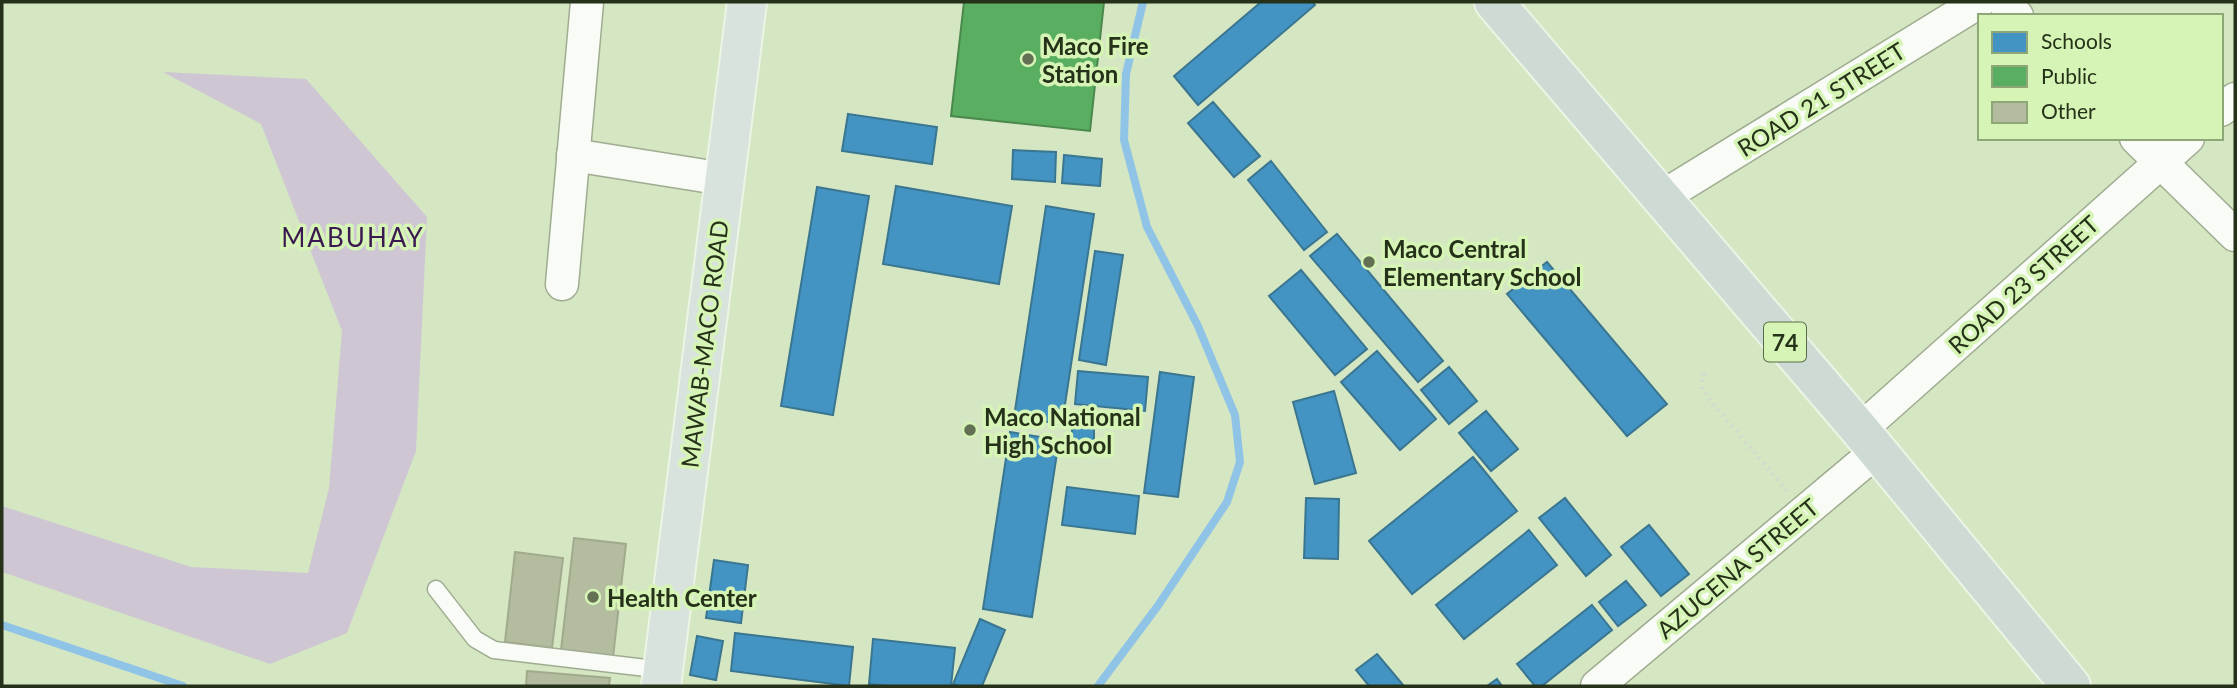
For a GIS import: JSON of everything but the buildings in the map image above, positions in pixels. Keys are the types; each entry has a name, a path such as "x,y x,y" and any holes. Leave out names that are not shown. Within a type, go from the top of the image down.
{"highway":[{"name":"74","path":"1494,2 1868,440 2071,686"}],"main road":[{"name":"MAWAB-MACO ROAD","path":"662,678 747,2"}],"street":[{"path":"562,284 587,2"},
{"name":"ROAD 21 STREET","path":"1662,197 1979,2"},
{"path":"2138,140 2235,236"},
{"name":"ROAD 23 STREET","path":"1868,440 2159,162 2186,140"},
{"path":"573,155 724,179"},
{"name":"AZUCENA STREET","path":"1597,686 1804,512 1868,440"}],"lane":[{"path":"436,589 475,639 494,650 662,678"}],"path":[{"path":"1704,373 1702,389 1707,397 1804,512"}],"shaded area":[{"path":"163,72 306,79 427,217 416,451 347,633 270,664 2,572 2,506 191,567 308,573 329,488 342,331 261,124"}],"waterway":[{"path":"1098,686 1157,607 1227,502 1240,462 1235,415 1198,326 1147,227 1124,140 1126,74 1143,2"},
{"path":"2,625 183,686"}],"place":[{"name":"Maco Fire Station","path":"1028,59"},
{"name":"Maco Central Elementary School","path":"1369,262"},
{"name":"Maco National High School","path":"970,430"},
{"name":"Health Center","path":"593,597"}],"district":[{"name":"MABUHAY","path":"353,237"}]}
